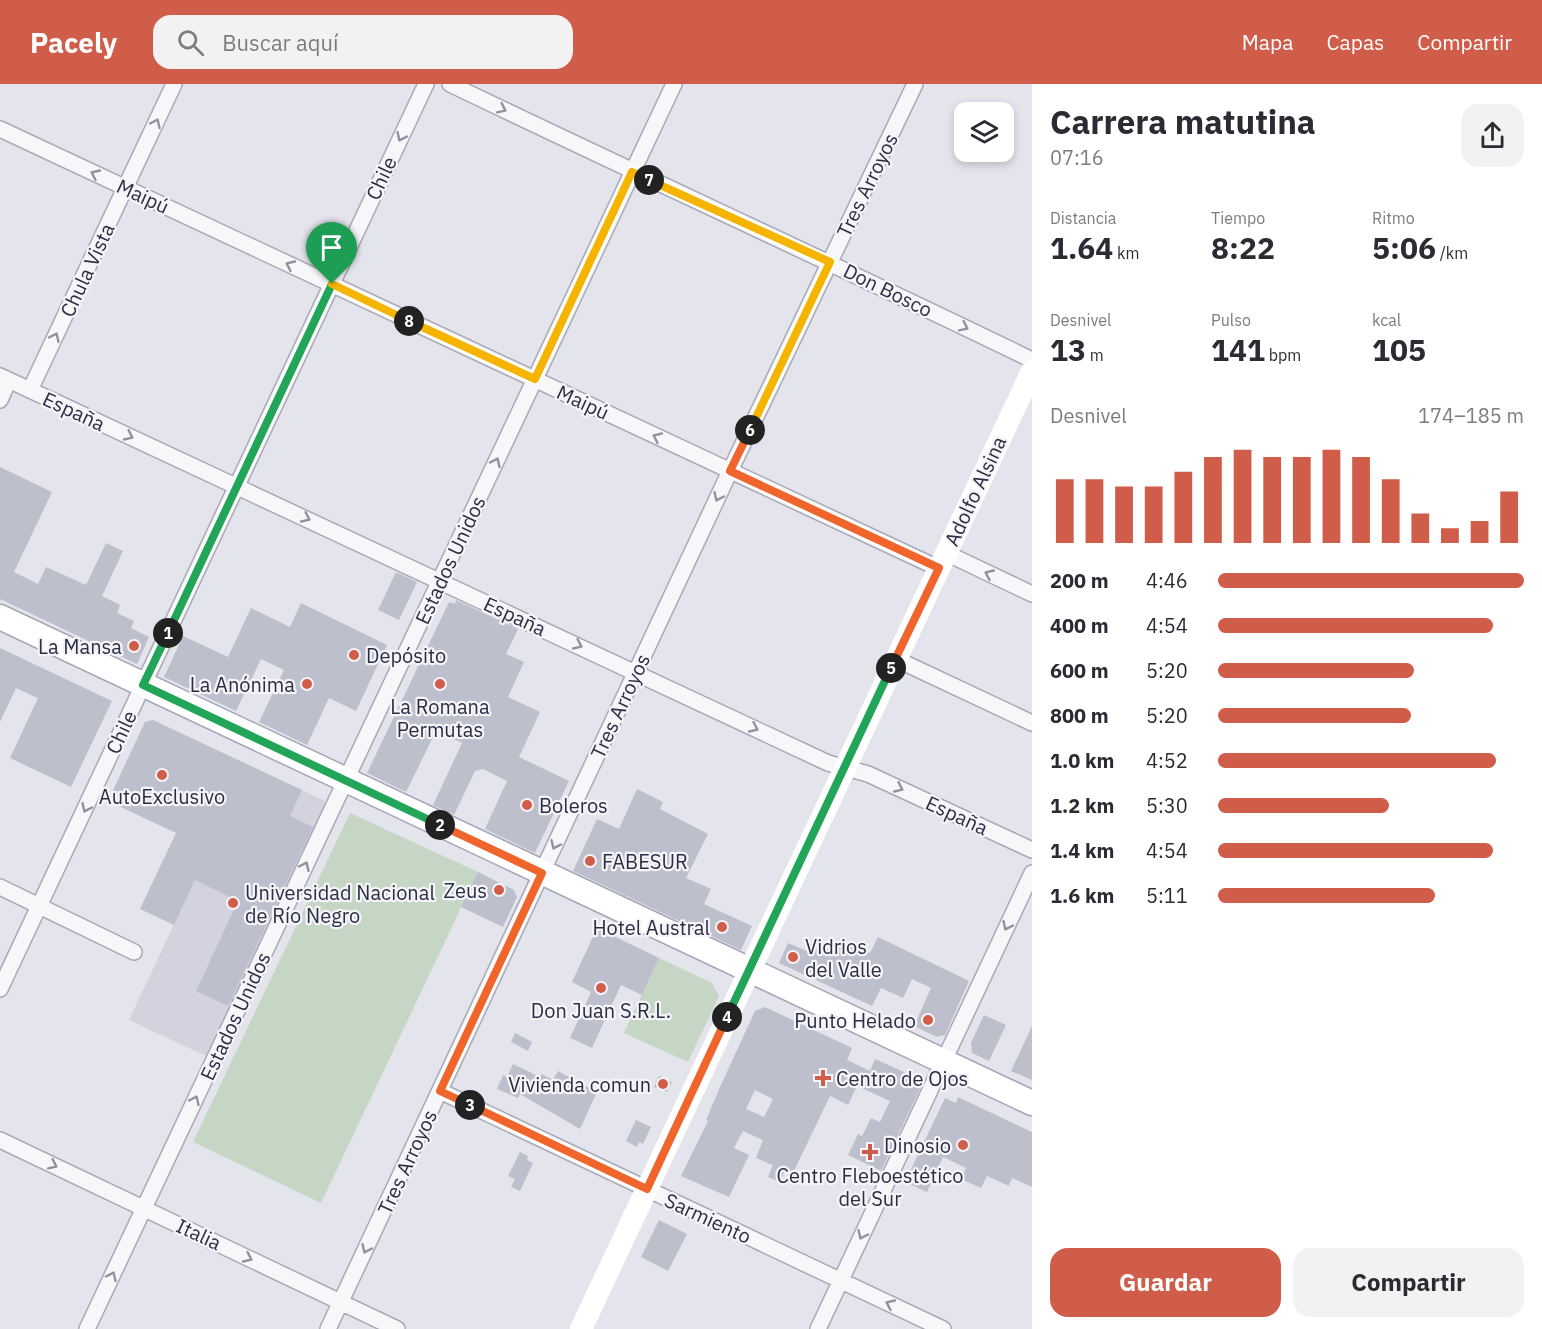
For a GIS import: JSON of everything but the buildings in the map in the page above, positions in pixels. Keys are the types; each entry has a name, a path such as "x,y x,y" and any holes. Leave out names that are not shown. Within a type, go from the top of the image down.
{"main road":[{"name":"Adolfo Alsina","path":"581,1329 1032,371"},
{"path":"0,617 140,691 941,1067 1032,1116"},
{"path":"0,634 140,691"},
{"path":"941,1067 1032,1103"}],"street":[{"name":"Chula Vista","path":"30,390 174,84"},
{"name":"Chile","path":"0,989 426,84"},
{"name":"Don Bosco","path":"450,84 632,172 830,262 1032,360"},
{"name":"Estados Unidos","path":"87,1329 674,84"},
{"name":"Tres Arroyos","path":"328,1329 730,471 915,84"},
{"name":"Maipú","path":"0,129 730,471 942,561 1032,594"},
{"name":"España","path":"5,378 828,763 868,774 1032,850"},
{"path":"0,400 5,378"},
{"path":"896,658 1032,723"},
{"path":"818,1329 1032,873"},
{"path":"0,887 134,952"},
{"name":"Sarmiento","path":"440,1091 943,1329"},
{"name":"Italia","path":"0,1140 397,1329"}],"shaded area":[{"name":"Universidad Nacional de Río Negro","path":"249,765 329,803 208,1057 129,1020"}],"green space":[{"path":"350,813 478,872 321,1203 193,1142"},
{"path":"659,958 712,983 719,996 688,1062 624,1033"}],"place":[{"name":"La Mansa","path":"134,646"},
{"name":"Depósito","path":"354,655"},
{"name":"La Anónima","path":"307,684"},
{"name":"La Romana Permutas","path":"440,684"},
{"name":"AutoExclusivo","path":"162,775"},
{"name":"Boleros","path":"527,805"},
{"name":"FABESUR","path":"590,861"},
{"name":"Zeus","path":"499,890"},
{"name":"Universidad Nacional de Río Negro","path":"233,903"},
{"name":"Hotel Austral","path":"722,927"},
{"name":"Vidrios del Valle","path":"793,957"},
{"name":"Don Juan S.R.L.","path":"601,988"},
{"name":"Punto Helado","path":"928,1020"},
{"name":"Centro de Ojos","path":"823,1078"},
{"name":"Vivienda comun","path":"663,1084"},
{"name":"Dinosio","path":"963,1145"},
{"name":"Centro Fleboestético del Sur","path":"870,1152"}],"route":[{"path":"632,172 830,262 730,471 939,568 647,1189 440,1091 542,873 143,685 332,284 535,379 632,172"}]}
